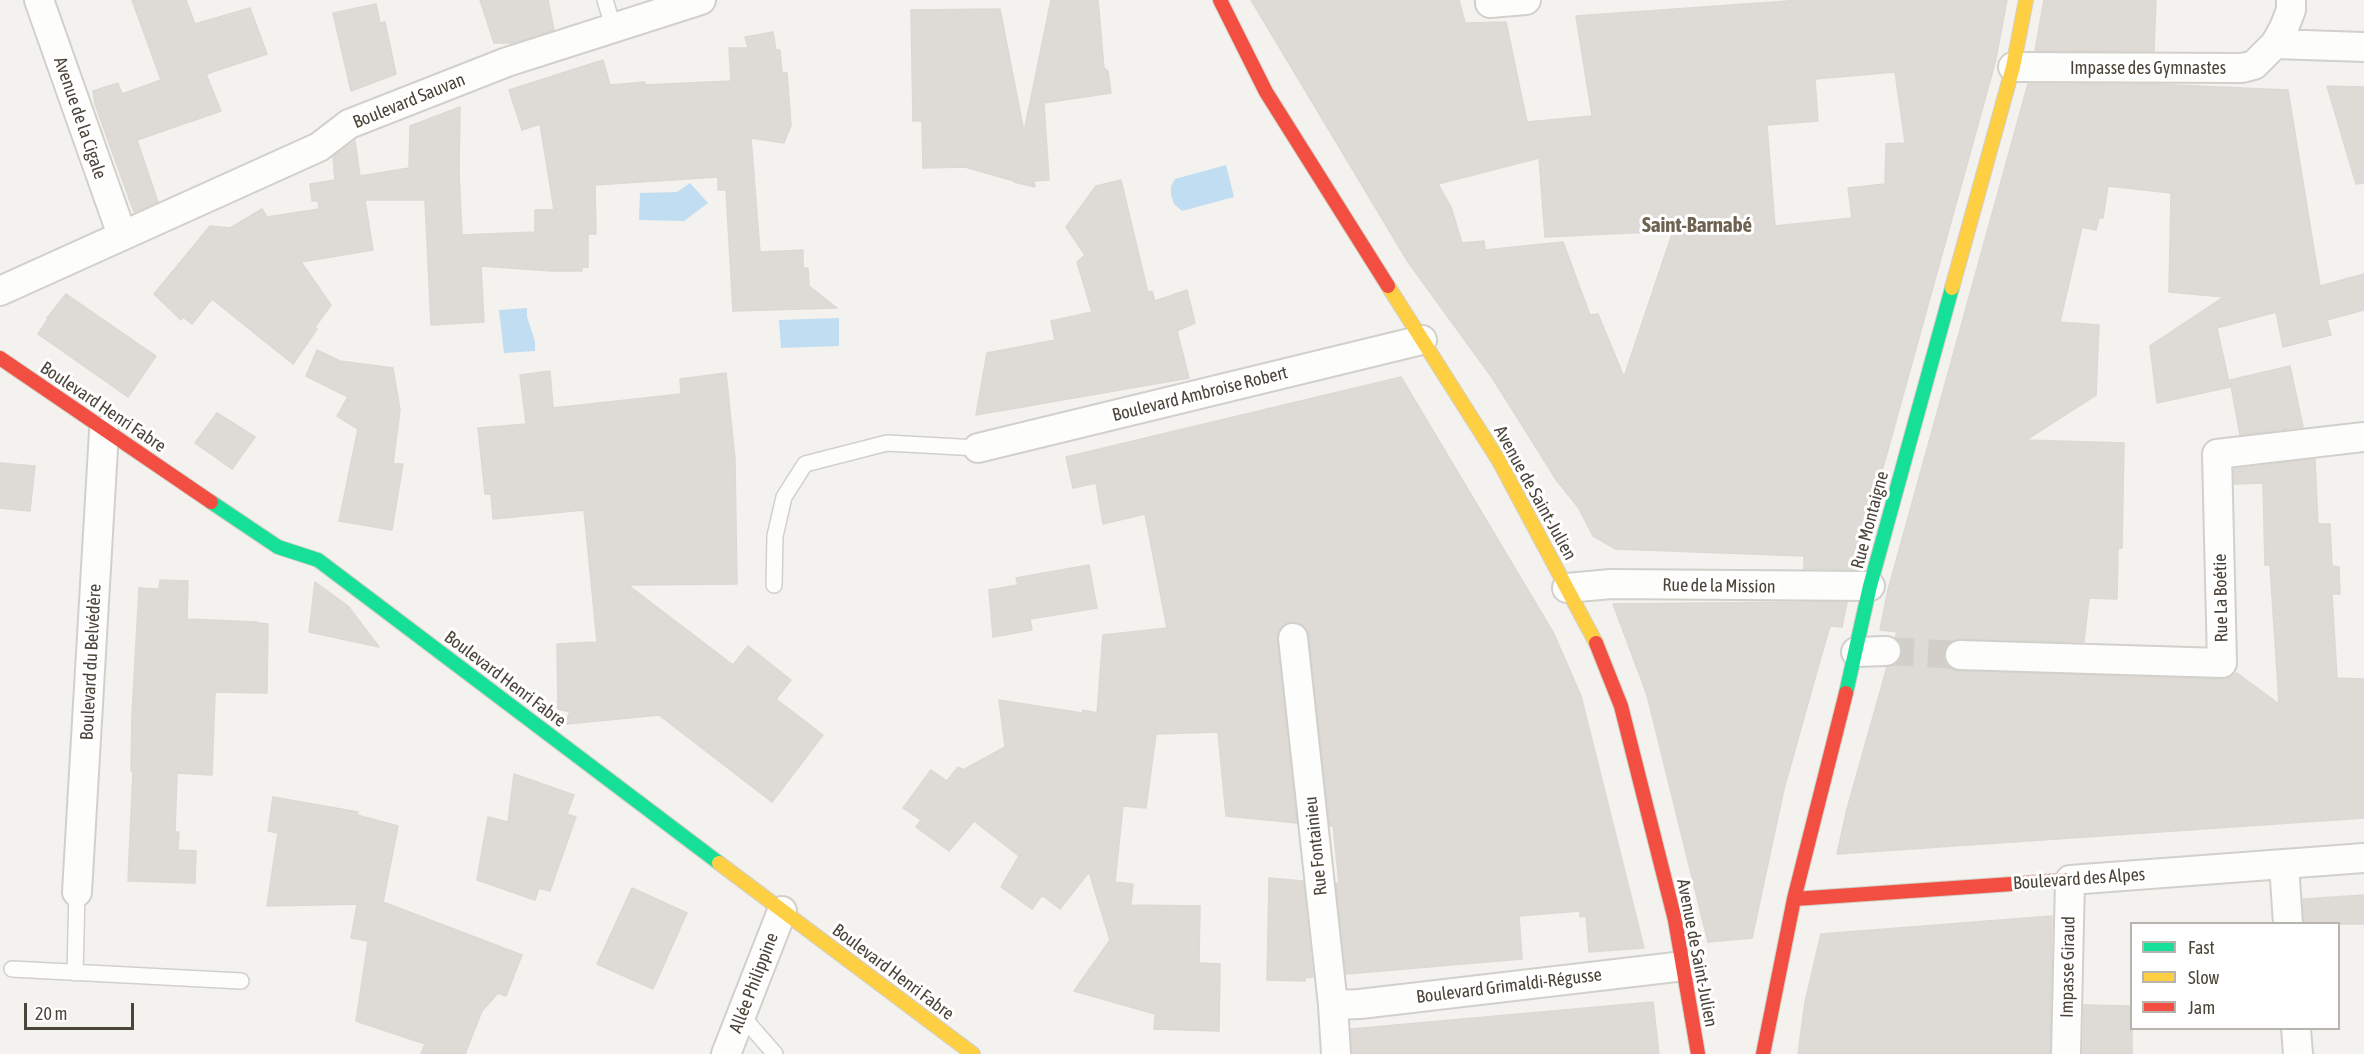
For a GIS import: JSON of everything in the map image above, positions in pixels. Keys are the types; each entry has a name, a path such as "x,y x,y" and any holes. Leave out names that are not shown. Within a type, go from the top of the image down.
{"street":[{"name":"Avenue de la Cigale","path":"39,0 122,235"},
{"name":"Boulevard Sauvan","path":"0,291 319,147 349,124 507,62 609,13 701,0"},
{"name":"Avenue de Saint-Julien","path":"1220,0 1266,92 1499,461 1595,641 1621,706 1684,966 1698,1054"},
{"path":"1490,0 1490,3 1526,0"},
{"name":"Rue Montaigne","path":"1763,1054 1794,899 1856,652 1870,586 2013,67 2026,0"},
{"name":"Impasse des Gymnastes","path":"2013,67 2242,68 2254,65 2275,44 2291,10 2291,0"},
{"path":"2275,44 2364,46"},
{"name":"Boulevard Ambroise Robert","path":"978,448 1422,340"},
{"name":"Boulevard Henri Fabre","path":"0,358 104,431 278,547 318,560 973,1054"},
{"name":"Boulevard du Belvédère","path":"77,892 104,431"},
{"name":"Rue La Boétie","path":"1960,655 2222,663 2217,454 2364,437"},
{"name":"Rue de la Mission","path":"1567,588 1611,584 1870,586"},
{"name":"Rue Fontainieu","path":"1293,638 1333,1005 1336,1054"},
{"path":"1856,652 1886,651"},
{"name":"Boulevard des Alpes","path":"1794,899 2364,858"},
{"path":"2284,864 2288,922"},
{"name":"Impasse Giraud","path":"2066,1054 2070,880"},
{"name":"Allée Philippine","path":"726,1054 782,911"},
{"name":"Boulevard Grimaldi-Régusse","path":"1333,1005 1360,1004 1684,966"},
{"path":"2296,1030 2298,1054"}],"lane":[{"path":"774,585 775,536 784,496 805,464 887,443 978,448"},
{"path":"75,973 77,892"},
{"path":"12,969 241,981"},
{"path":"741,1015 775,1054"}],"water":[{"path":"1226,165 1234,197 1182,211 1174,204 1171,186 1175,179"},
{"path":"690,183 708,203 684,221 639,220 640,193 677,192"},
{"path":"527,308 527,317 535,341 535,351 504,353 499,310"},
{"path":"839,318 839,346 781,348 779,320"}],"building":[{"path":"132,0 186,0 195,24 250,8 267,54 206,74 221,111 137,140 158,202 134,212 95,104 93,91 118,83 122,94 161,80"},
{"path":"480,0 548,0 554,30 512,43 494,43"},
{"path":"1051,0 1098,0 1104,68 1108,71 1111,93 1044,103 1049,180 1034,181 1035,187 965,167 923,168 922,121 913,121 911,10 1000,9 1024,132"},
{"path":"1251,0 1459,0 1465,23 1506,22 1527,122 1592,116 1576,16 1802,0 2007,0 1995,63 1855,569 1804,569 1804,556 1616,549 1593,536 1578,507 1557,481 1493,379 1408,262","holes":["1895,72 1905,143 1886,144 1885,184 1848,188 1852,218 1775,226 1767,125 1818,121 1815,79","1539,158 1545,237 1673,231 1624,377 1598,314 1590,315 1563,242 1485,250 1484,241 1462,243 1451,207 1438,184"]},
{"path":"2044,0 2156,0 2154,51 2035,51"},
{"path":"376,4 380,23 385,22 396,74 351,91 333,13"},
{"path":"773,32 776,50 780,50 782,73 787,73 791,125 784,143 751,138 760,252 803,250 803,268 808,268 809,286 837,308 733,311 726,190 718,190 718,177 595,185 596,234 588,234 588,267 582,267 582,271 552,271 481,266 484,322 431,325 425,200 365,200 373,250 301,262 331,305 293,364 212,299 192,324 183,317 181,320 154,294 210,226 230,228 262,209 267,217 319,209 318,201 312,201 310,184 335,180 333,157 355,141 360,176 409,168 410,126 460,107 459,172 462,235 535,232 535,210 554,210 540,124 522,130 509,90 603,60 610,85 645,82 645,85 731,81 729,48 748,48 745,37"},
{"path":"2028,84 2152,84 2288,90 2320,286 2364,274 2364,310 2327,320 2331,335 2283,347 2276,312 2217,328 2230,387 2157,403 2150,346 2224,297 2169,292 2171,193 2108,186 2103,218 2099,218 2096,230 2082,227 2060,322 2099,325 2096,395 2026,440 2124,443 2122,548 2118,548 2117,599 2089,598 2084,642 1960,639 1952,641 1946,647 1945,662 1951,669 1959,671 2222,679 2237,673 2279,704 2270,565 2265,565 2263,483 2234,484 2234,469 2315,459 2318,524 2330,524 2332,566 2339,567 2340,594 2332,594 2337,678 2364,679 2364,818 1837,854 1847,809 1887,667 1895,665 1901,658 1900,643 1895,638 1897,632 1880,630 1888,590"},
{"path":"2327,86 2364,87 2364,183 2356,184"},
{"path":"1121,180 1148,293 1152,291 1155,301 1187,290 1195,323 1177,331 1189,378 976,415 987,353 1055,340 1051,321 1092,312 1077,262 1085,255 1066,227 1096,186"},
{"path":"66,294 156,356 128,397 38,334 47,318"},
{"path":"317,350 340,361 393,368 400,410 393,464 403,464 392,530 339,521 358,429 337,416 348,397 306,376"},
{"path":"2290,366 2303,427 2240,435 2230,380"},
{"path":"550,371 553,408 681,394 680,379 726,373 735,459 737,584 628,585 733,665 748,646 791,680 776,699 823,735 772,802 659,715 565,723 570,712 558,709 557,644 597,642 584,510 493,519 491,494 485,494 478,428 526,424 520,375"},
{"path":"1401,377 1554,634 1581,696 1644,948 1589,952 1586,916 1580,917 1580,911 1519,916 1522,959 1346,974 1336,883 1339,883 1333,826 1330,826 1309,636 1307,629 1300,623 1291,622 1284,624 1278,631 1277,640 1297,823 1226,816 1218,732 1156,734 1146,808 1123,806 1115,882 1133,884 1131,905 1200,906 1199,963 1220,964 1219,1031 1154,1029 1155,1014 1074,991 1110,940 1089,872 1060,909 1042,895 1032,909 1001,887 1019,856 974,821 949,851 916,827 921,820 903,808 931,770 947,781 958,767 963,770 1005,747 999,700 1082,713 1083,710 1097,713 1103,635 1167,628 1145,514 1103,524 1096,483 1073,488 1066,457"},
{"path":"217,413 255,437 232,469 195,443"},
{"path":"0,463 35,466 30,511 0,508"},
{"path":"1089,565 1097,608 1030,619 1032,630 993,637 989,590 1018,585 1016,578"},
{"path":"160,580 188,581 187,619 268,624 267,693 215,692 212,775 177,773 175,832 179,832 178,850 196,851 195,883 128,881 133,771 131,771 132,715 139,588 159,589"},
{"path":"315,582 348,606 379,647 309,632"},
{"path":"1847,602 1842,627 1830,626 1819,664 1784,789 1752,938 1708,942 1647,695 1613,604"},
{"path":"514,774 574,795 567,814 576,817 550,891 539,888 535,900 477,880 488,817 508,822"},
{"path":"273,797 358,812 357,815 398,826 383,902 522,955 506,996 498,993 482,1011 465,1054 421,1054 425,1044 356,1021 368,941 351,938 357,905 366,904 267,906 278,833 268,831"},
{"path":"1269,878 1303,881 1313,977 1305,978 1305,981 1267,980"},
{"path":"632,888 687,913 653,989 597,964"},
{"path":"2364,895 2364,924 2304,922 2303,899"},
{"path":"2052,916 2050,1054 1798,1054 1805,1002 1821,934"},
{"path":"1653,1002 1659,1054 1352,1054 1351,1029"},
{"path":"2084,1005 2130,1006 2132,1054 2083,1054"}],"tunnel":[{"path":"1886,651 1960,655"}],"traffic: fast":[{"path":"1846,693 1870,586 1952,288"},
{"path":"211,502 278,547 318,560 719,863"}],"traffic: slow":[{"path":"1952,288 2013,67 2026,0"},
{"path":"1388,286 1499,461 1596,643"},
{"path":"719,863 973,1054"}],"traffic: jam":[{"path":"1220,0 1266,92 1388,286"},
{"path":"0,358 211,502"},
{"path":"1596,643 1621,706 1675,920 1698,1054"},
{"path":"1763,1054 1794,899 1846,693"},
{"path":"1794,899 2070,880"}],"district":[{"name":"Saint-Barnabé","path":"1697,225"}]}
